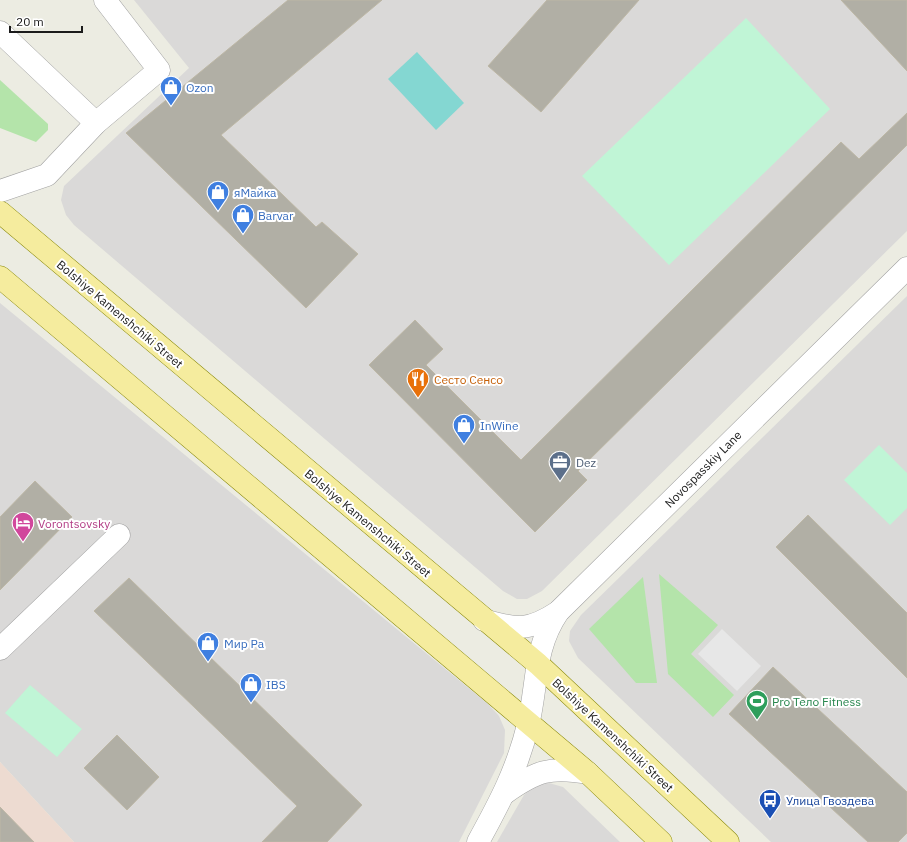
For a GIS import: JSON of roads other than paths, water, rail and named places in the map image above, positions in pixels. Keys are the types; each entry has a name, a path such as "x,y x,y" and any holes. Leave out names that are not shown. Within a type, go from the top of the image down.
{"main road":[{"name":"Bolshiye Kamenshchiki Street","path":"0,212 538,664 728,842"},
{"path":"0,277 588,773 661,842"}],"street":[{"path":"0,191 47,175 96,123 159,70 105,0"},
{"path":"0,32 96,123"},
{"name":"Novospasskiy Lane","path":"529,723 541,645 548,627 558,612 907,268"},
{"path":"0,649 119,535"},
{"path":"484,620 505,626 523,628 541,623 558,612"},
{"path":"478,842 505,793 520,757 529,723"},
{"path":"505,793 523,780 544,771 566,769 588,773"}],"place":[{"name":"Ozon","path":"171,106"},
{"name":"яМайка","path":"218,212"},
{"name":"Barvar","path":"243,234"},
{"name":"Сесто Сенсо","path":"418,398"},
{"name":"InWine","path":"464,444"},
{"name":"Dez","path":"560,482"},
{"name":"Vorontsovsky","path":"23,542"},
{"name":"Мир Ра","path":"208,662"},
{"name":"IBS","path":"251,704"},
{"name":"Pro Тело Fitness","path":"757,720"},
{"name":"Улица Гвоздева","path":"770,820"}]}
